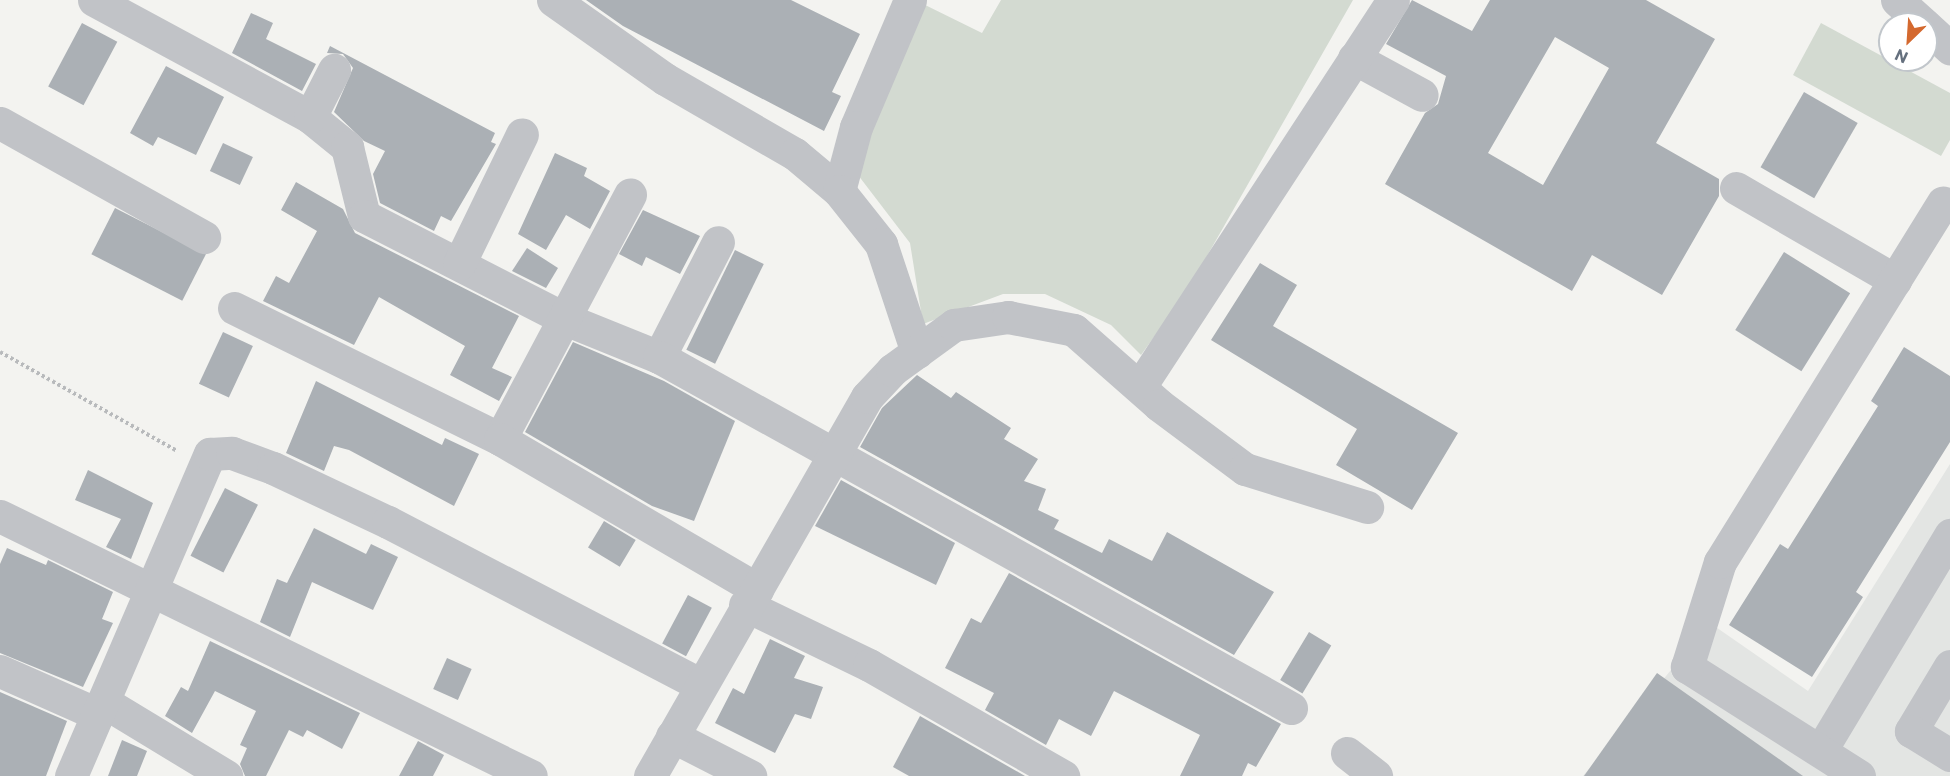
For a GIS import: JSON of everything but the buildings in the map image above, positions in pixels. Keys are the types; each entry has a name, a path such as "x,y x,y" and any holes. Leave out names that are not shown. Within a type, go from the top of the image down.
{"street":[{"path":"94,0 310,117 347,147 364,216 565,319 659,357 1291,708"},
{"path":"553,0 675,85 795,154 839,191 881,244 917,352"},
{"path":"839,191 856,127 910,0"},
{"path":"1141,385 1393,0"},
{"path":"1897,0 1910,12"},
{"path":"1938,37 1950,48"},
{"path":"1354,58 1422,95"},
{"path":"310,117 334,70"},
{"path":"0,123 204,237"},
{"path":"459,264 522,134"},
{"path":"1736,188 1895,280"},
{"path":"500,439 630,194"},
{"path":"1859,776 1687,667 1720,562 1943,202"},
{"path":"659,357 718,242"},
{"path":"234,308 500,439 751,597 1063,776"},
{"path":"650,776 751,597 836,457 867,397 917,352 954,325 1008,317 1074,330 1141,385 1184,426 1245,469 1366,507"},
{"path":"71,776 150,585 210,454 232,453 273,468 701,685"},
{"path":"0,516 150,585 531,776"},
{"path":"1821,750 1950,535"},
{"path":"1950,666 1911,730 1950,755"},
{"path":"0,671 101,708 226,776"},
{"path":"672,736 750,776"},
{"path":"1347,753 1376,776"}],"path":[{"path":"0,352 204,465"}],"shaded area":[{"path":"915,0 982,33 1001,0 1353,0 1187,291 1141,355 1111,325 1045,294 1003,294 923,324 910,243 858,175"},
{"path":"1821,23 1878,54 1878,72 1911,72 1950,93 1950,140 1941,156 1793,75"},
{"path":"1950,464 1950,776 1583,776 1710,623 1808,691"}]}
